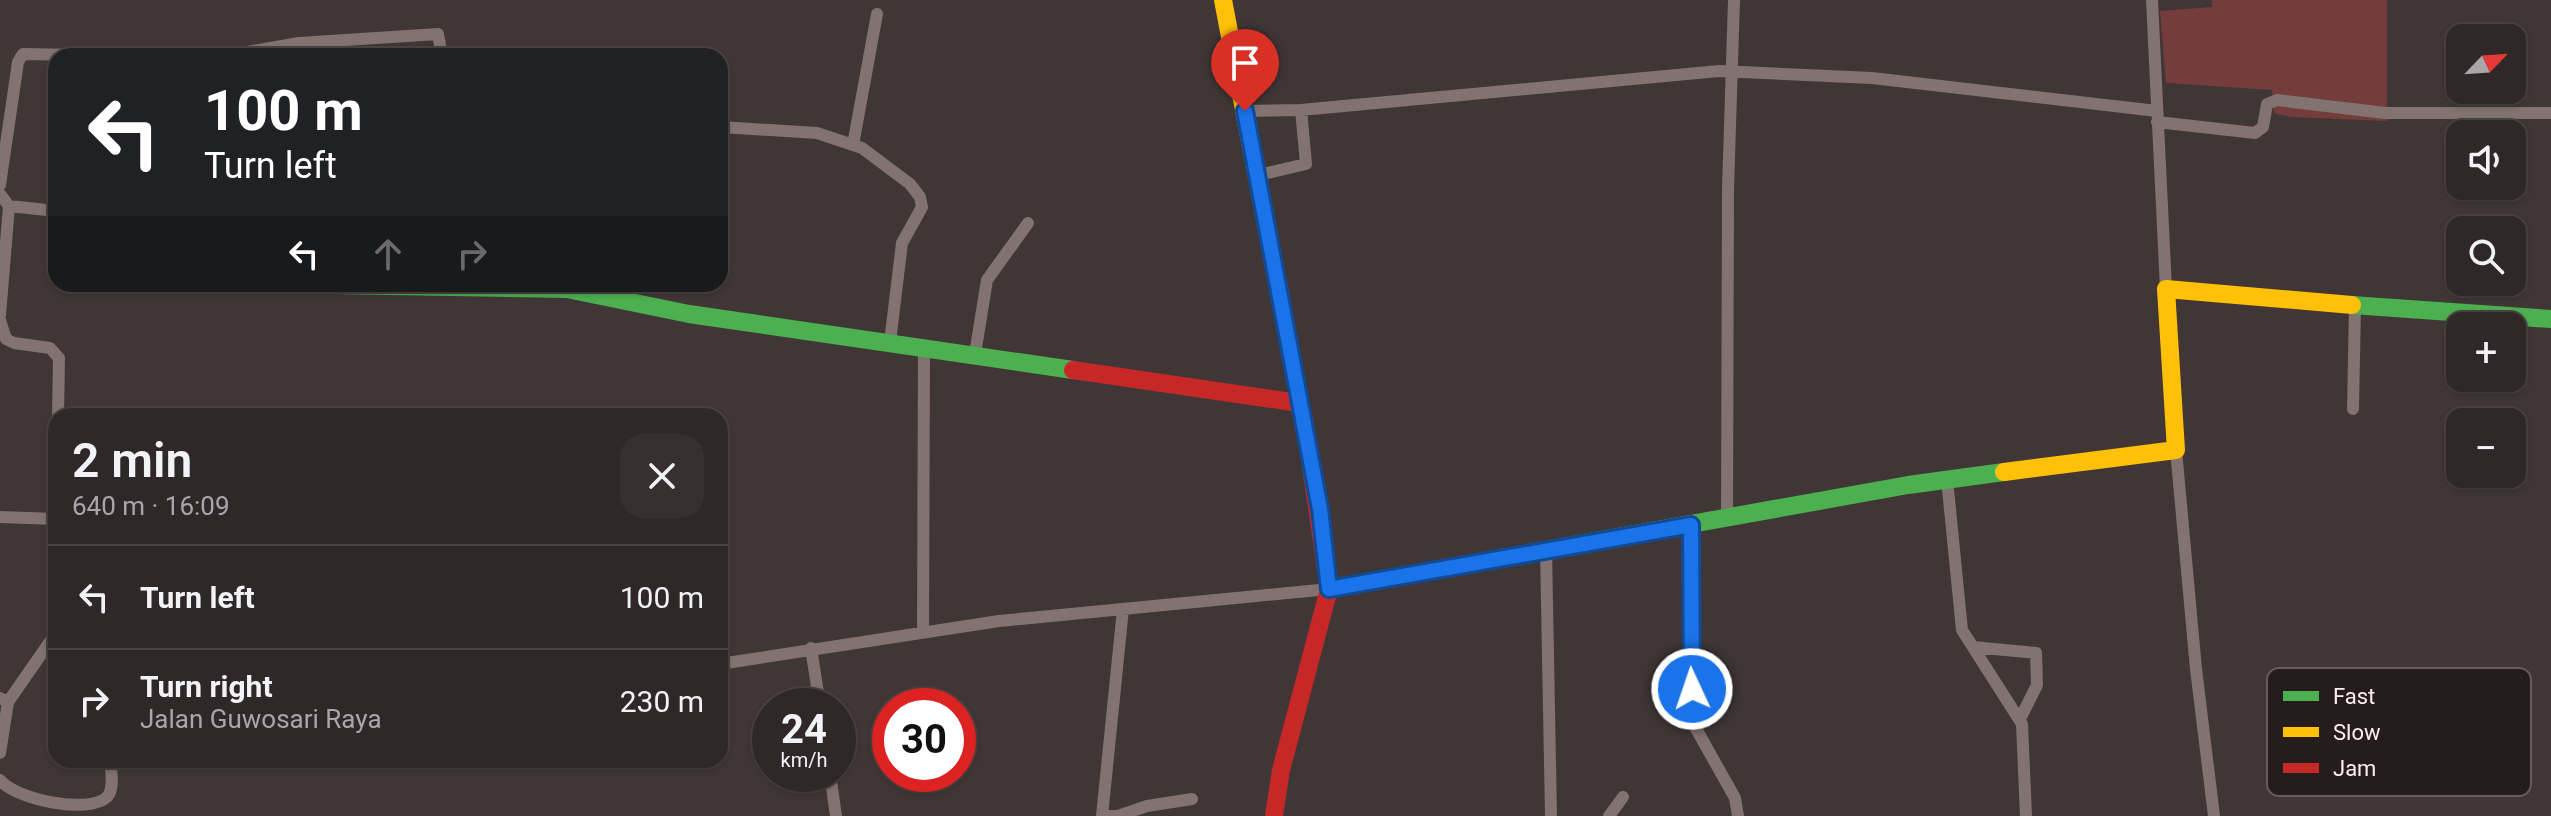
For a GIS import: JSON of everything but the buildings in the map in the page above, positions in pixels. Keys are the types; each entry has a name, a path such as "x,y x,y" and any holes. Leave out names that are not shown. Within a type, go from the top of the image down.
{"street":[{"path":"1223,0 1259,175 1320,509 1329,589 1281,770 1274,816"},
{"path":"1727,520 1728,189 1734,0"},
{"path":"2152,0 2176,450 2196,669 2214,816"},
{"path":"853,145 877,14"},
{"path":"270,48 299,43 436,34 441,38 442,48"},
{"path":"0,185 18,62 23,54 48,54"},
{"path":"1245,111 1301,110 1733,71 1872,78 2255,133 2263,127 2267,104 2277,100 2385,113 2551,113"},
{"path":"1259,175 1306,164 1301,110"},
{"path":"728,127 817,133 853,145 891,167 920,197 922,207 902,243 890,342"},
{"path":"0,194 9,206 0,318 6,339 50,348 59,358 58,408"},
{"path":"9,206 48,210"},
{"path":"975,354 987,280 1028,223"},
{"path":"2166,289 2215,296 2551,319"},
{"path":"582,292 689,314 1299,403"},
{"path":"2353,409 2355,305"},
{"path":"923,632 924,347"},
{"path":"728,663 923,632 1329,589 1947,479 2176,450"},
{"path":"1947,479 1962,630 2024,730 2026,816"},
{"path":"0,517 48,519"},
{"path":"1691,525 1689,633 1694,725 1735,798 1738,816"},
{"path":"1546,549 1551,816"},
{"path":"1123,609 1102,816 1192,799"},
{"path":"0,753 4,700 48,643"},
{"path":"1973,647 2036,653 2037,685 2020,719"},
{"path":"811,648 817,688"},
{"path":"0,780 5,787 56,804 95,802 104,799 111,790 110,768"},
{"path":"833,792 836,816"},
{"path":"1609,816 1623,797"}],"shaded area":[{"path":"2212,0 2387,0 2387,121 2290,117 2274,113 2272,90 2166,83 2160,11 2212,7"}],"traffic: fast":[{"path":"582,292 689,314 1073,370"},
{"path":"2352,305 2551,319"},
{"path":"1329,589 1908,485 2004,472"}],"traffic: slow":[{"path":"1223,0 1307,439"},
{"path":"2004,472 2176,450 2166,289 2352,305"}],"traffic: jam":[{"path":"1073,370 1299,403"},
{"path":"1274,816 1281,770 1329,589 1307,439"}],"route":[{"path":"1245,111 1320,509 1329,589 1691,525 1689,633 1692,689"}]}
